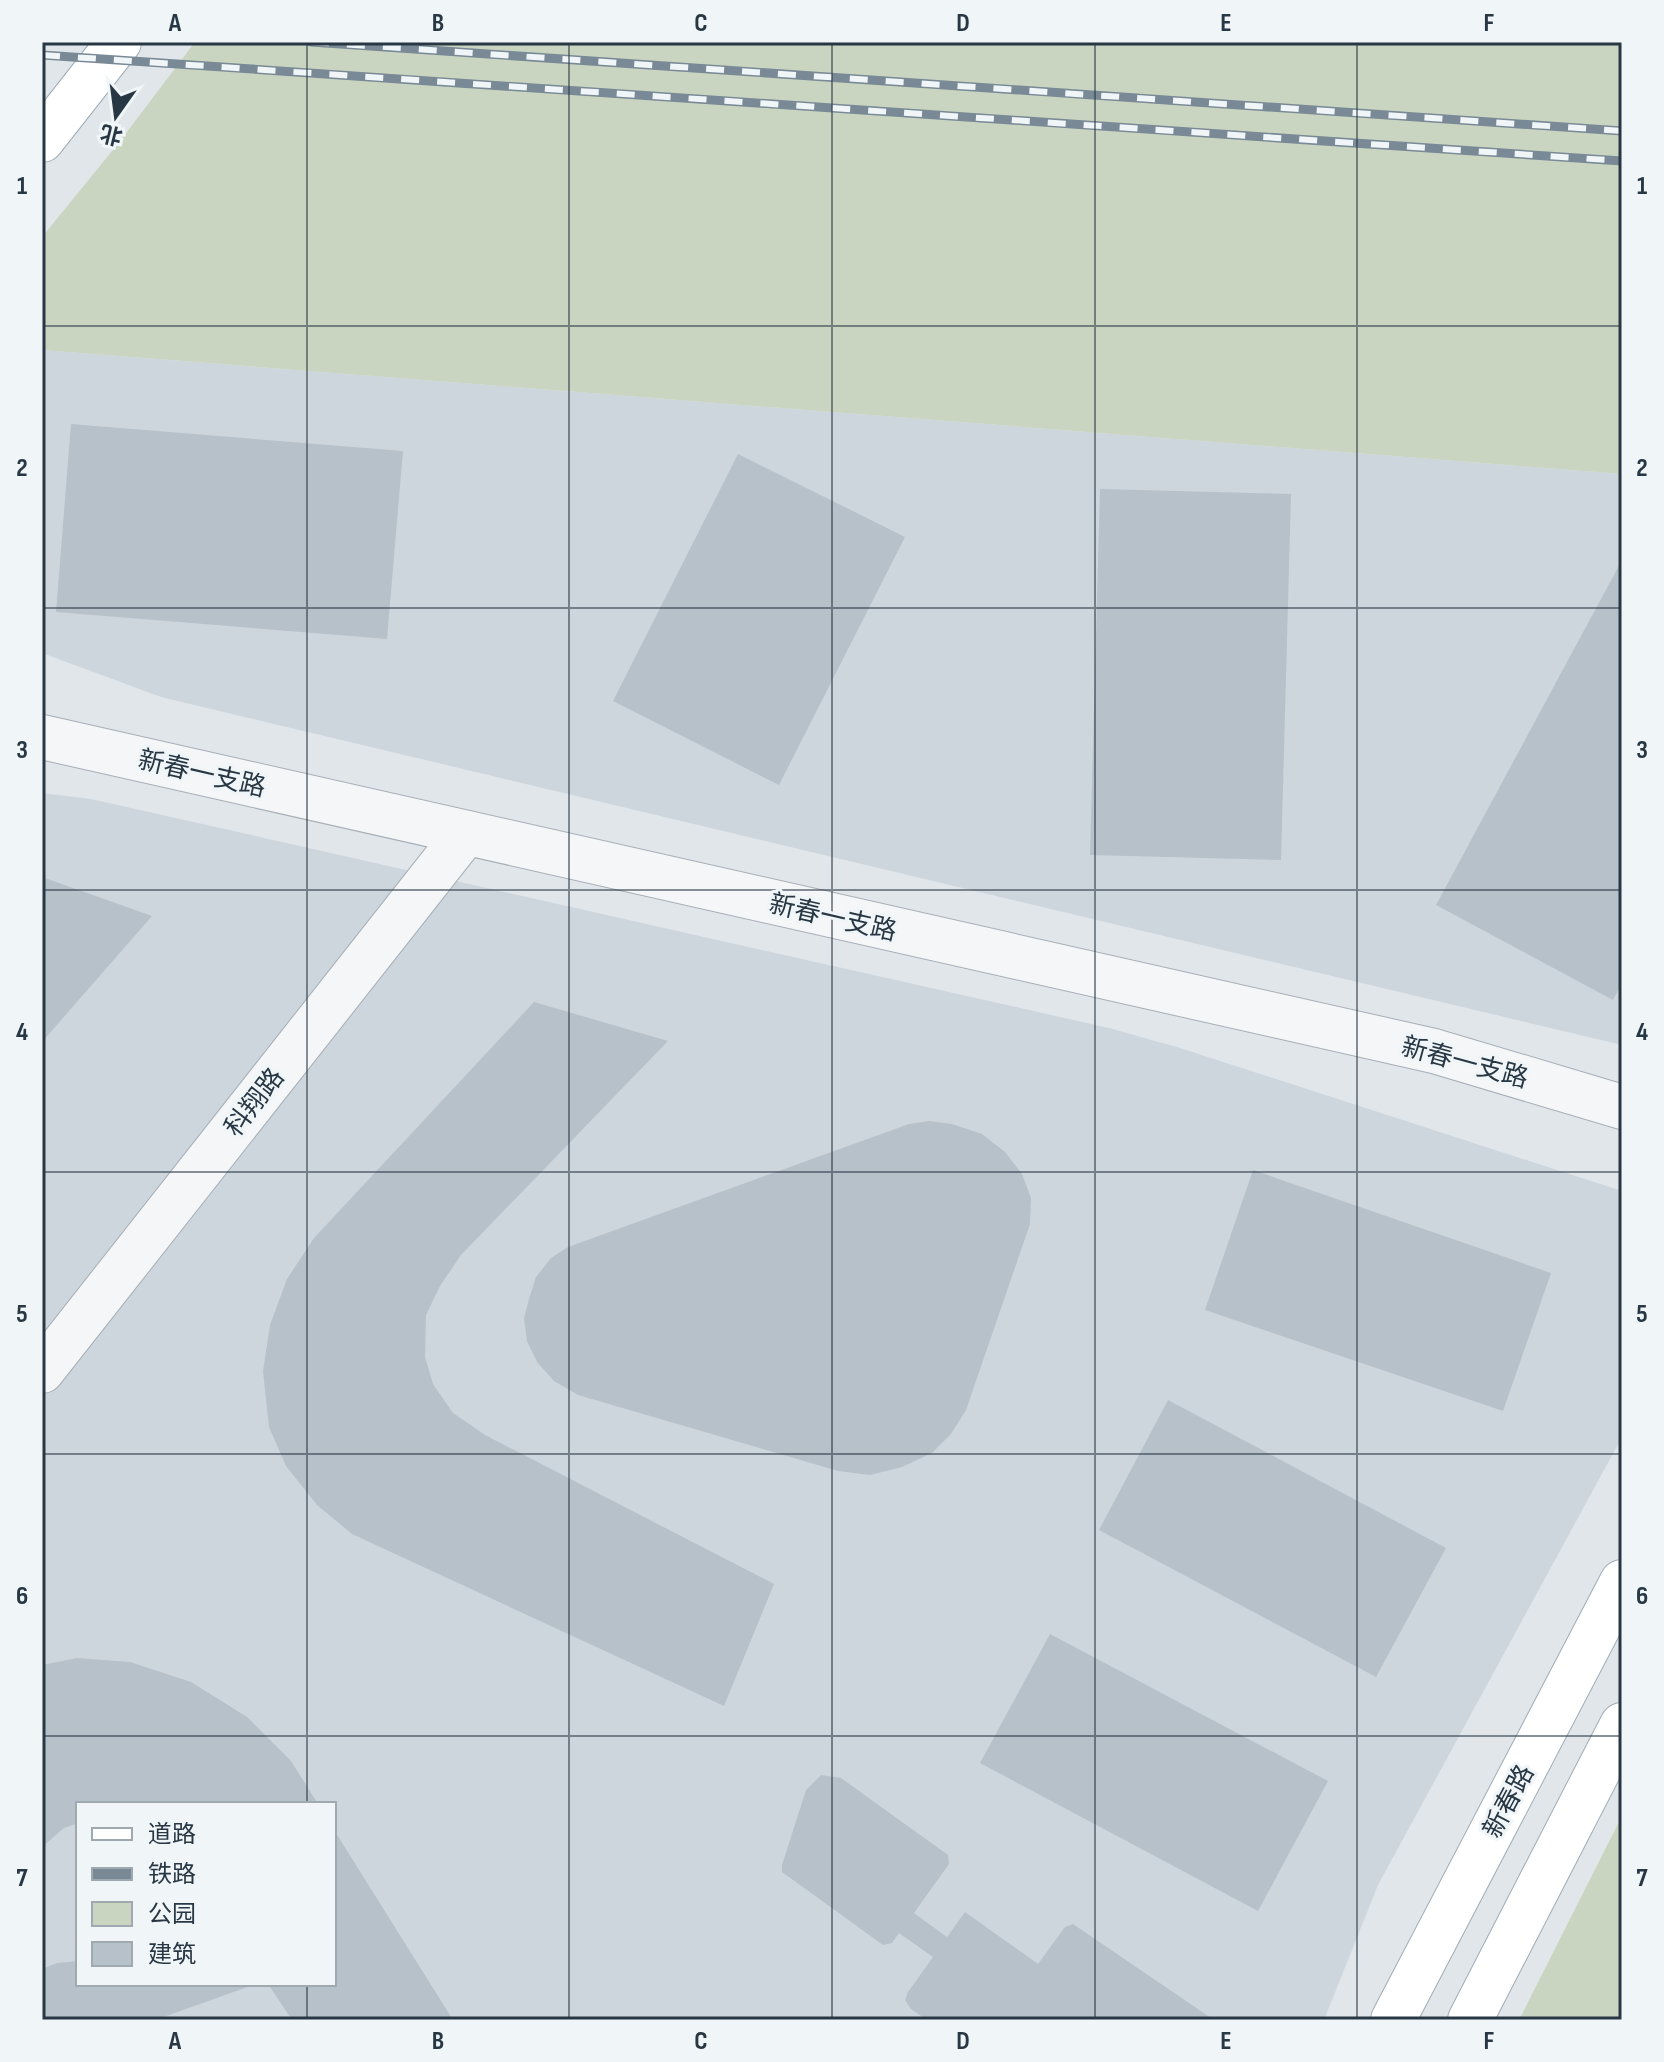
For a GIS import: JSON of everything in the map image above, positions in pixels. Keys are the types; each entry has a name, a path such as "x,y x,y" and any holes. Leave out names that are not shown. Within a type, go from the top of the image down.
{"main road":[{"path":"42,140 119,42"},
{"name":"新春路","path":"1393,2020 1622,1582"},
{"path":"1470,2020 1622,1725"}],"street":[{"name":"新春一支路","path":"42,737 1434,1051 1622,1107"},
{"name":"科翔路","path":"42,1371 466,833"}],"shaded area":[{"path":"42,350 1622,474 1622,1045 161,697 42,653"},
{"path":"42,793 91,799 1109,1028 1180,1048 1622,1191 1622,1437 1378,1885 1324,2020 42,2020"}],"green space":[{"path":"195,42 1622,42 1622,474 42,350 42,237"},
{"path":"1622,1816 1622,2020 1519,2020"}],"building":[{"path":"71,424 403,451 387,639 56,612"},
{"path":"738,454 905,537 779,785 613,701"},
{"path":"1100,489 1291,494 1281,860 1090,855"},
{"path":"1622,560 1622,983 1613,1000 1436,905"},
{"path":"42,877 152,916 42,1042"},
{"path":"534,1002 668,1041 461,1255 440,1286 426,1315 425,1357 433,1384 453,1413 485,1435 774,1584 724,1706 352,1534 317,1505 286,1466 269,1427 263,1371 270,1325 287,1279 314,1238"},
{"path":"929,1121 952,1124 982,1134 1005,1152 1022,1174 1031,1198 1030,1224 966,1410 951,1434 932,1453 902,1467 870,1475 838,1471 578,1395 554,1381 537,1362 527,1341 524,1318 529,1299 536,1277 551,1258 568,1247 909,1124"},
{"path":"1253,1170 1551,1273 1503,1411 1205,1310"},
{"path":"1168,1400 1446,1548 1376,1677 1099,1530"},
{"path":"1050,1634 1328,1781 1258,1911 980,1763"},
{"path":"77,1658 130,1662 191,1682 247,1717 291,1761 317,1802 76,1802 76,1824 64,1828 42,1847 42,1665"},
{"path":"821,1775 841,1778 948,1855 949,1864 914,1913 947,1937 965,1912 1038,1964 1065,1927 1073,1924 1214,2020 927,2020 911,2009 905,2000 933,1957 899,1933 892,1943 883,1945 782,1872 806,1790"},
{"path":"336,1833 453,2020 292,2020 269,1986 336,1986"},
{"path":"76,1961 76,1986 250,1986 155,2020 42,2020 42,1969 57,1963"}],"railway":[{"path":"311,42 1622,131"},
{"path":"42,55 1622,161"}]}
